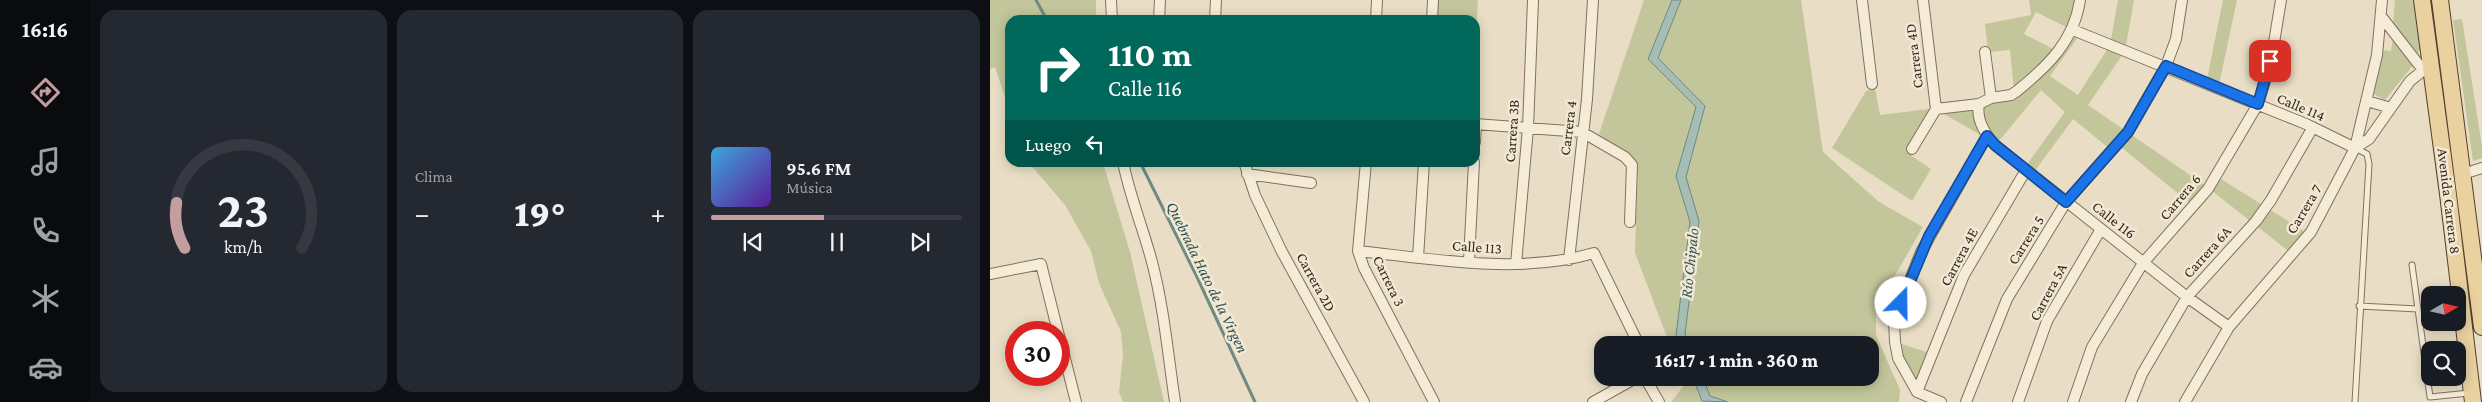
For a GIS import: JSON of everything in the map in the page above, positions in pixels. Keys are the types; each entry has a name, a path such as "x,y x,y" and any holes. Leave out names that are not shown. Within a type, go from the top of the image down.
{"main road":[{"name":"Avenida Carrera 8","path":"2422,0 2427,67 2472,397"},
{"name":"Avenida Carrera 8","path":"2440,0 2482,327"}],"street":[{"path":"1111,0 1112,15"},
{"path":"1159,15 1160,0"},
{"path":"1215,15 1216,0"},
{"path":"1376,15 1377,0"},
{"path":"1432,15 1433,0"},
{"name":"Carrera 3B","path":"1516,264 1528,128 1533,0"},
{"name":"Carrera 4","path":"1569,260 1587,99 1593,0"},
{"path":"1862,0 1872,84"},
{"name":"Carrera 4D","path":"1923,0 1936,109"},
{"path":"1912,149 1936,109 1979,104 1990,98 2011,95 2037,75 2059,53 2073,30 2080,0"},
{"name":"Carrera 5","path":"1966,402 2006,299 2066,202 2128,132 2166,66 2176,39 2182,0"},
{"name":"Carrera 6","path":"2073,402 2092,347 2143,262 2208,189 2258,104 2270,61 2281,0"},
{"name":"Carrera 7","path":"2185,402 2229,327 2311,232 2355,148 2367,101 2382,0"},
{"path":"2355,148 2369,139 2410,81 2427,67 2381,16"},
{"name":"Calle 114","path":"2073,30 2313,127 2355,148"},
{"path":"1985,52 1990,98"},
{"path":"2367,101 2391,108"},
{"name":"Calle 116","path":"1979,104 1978,111 1987,136 1995,145 2187,297 2229,327"},
{"path":"1480,124 1582,132 1625,157 1632,165 1630,222"},
{"name":"Carrera 6A","path":"2131,402 2142,374 2187,297 2256,221 2271,200 2313,127"},
{"path":"1941,402 1917,392 1898,358 1894,320 1921,252 1987,136"},
{"path":"1123,167 1130,198 1151,260 1160,298 1175,402"},
{"name":"Carrera 2D","path":"1245,167 1281,250 1364,402"},
{"name":"Carrera 3","path":"1366,167 1358,251 1364,268 1434,402"},
{"path":"1418,258 1424,167"},
{"path":"1468,261 1474,167"},
{"path":"2463,174 2482,168"},
{"name":"Carrera 4E","path":"1917,392 1964,275 2026,170"},
{"path":"1247,174 1311,183"},
{"name":"Carrera 5A","path":"2018,402 2047,322 2101,229"},
{"name":"Calle 113","path":"1358,251 1418,258 1516,264 1569,260 1594,253 1635,336"},
{"path":"991,270 1041,264 1055,321"},
{"path":"1070,379 1076,402"},
{"path":"1593,402 1622,386"},
{"path":"1650,386 1659,402"}],"lane":[{"path":"2355,148 2367,154 2369,164 2359,306 2355,402"},
{"path":"2412,264 2430,398 2472,397"},
{"path":"2359,306 2418,309"}],"green space":[{"path":"990,0 1096,0 1096,15 1005,15 1005,97 995,67 990,69"},
{"path":"1438,0 1478,0 1477,15 1436,15"},
{"path":"1644,0 1801,0 1823,152 1879,202 1923,227 1876,308 1876,336 1667,336 1635,253 1638,164 1599,134"},
{"path":"2029,0 2076,0 2070,29 2081,33 2050,76 2078,95 2110,45 2118,0 2134,0 2125,51 2088,105 2206,186 2213,174 2307,233 2291,253 2207,187 2191,204 2116,143 2110,149 2073,119 2031,176 2023,170 2065,112 2041,90 1994,147 1986,138 1935,109 1906,152 1931,169 1912,201 1832,148 1866,91 1875,88 1880,115 1978,103 2014,90 2010,50 1988,52 1985,24 2031,15","holes":["2036,12 2070,29 2057,51 2024,34"]},
{"path":"2223,0 2237,0 2218,89 2206,84"},
{"path":"2395,0 2413,0 2420,50 2417,54 2393,25"},
{"path":"2462,19 2482,147 2482,158 2473,161 2453,20"},
{"path":"2393,38 2414,64 2385,100 2374,94 2382,50 2391,51"},
{"path":"1032,167 1104,167 1130,252 1164,402 1123,402 1119,392 1123,355 1121,332 1099,283 1091,251 1065,205"},
{"path":"1892,341 1930,353 1916,385"},
{"path":"1879,342 1900,390 1899,402 1671,402 1683,386 1879,386"}],"water":[{"name":"Río Chipalo","path":"1672,0 1681,0 1658,58 1705,106 1686,177 1699,221 1686,336 1676,335 1690,222 1676,176 1696,107 1648,59"},
{"path":"1696,386 1706,386 1710,396 1728,402 1702,401"}],"waterway":[{"name":"Quebrada Hato de la Virgen","path":"1036,0 1044,15"},
{"name":"Quebrada Hato de la Virgen","path":"1142,167 1197,277 1255,402"}],"route":[{"path":"1901,303 1929,236 1987,136 1995,145 2066,202 2128,132 2166,66 2258,104 2270,61"}]}
